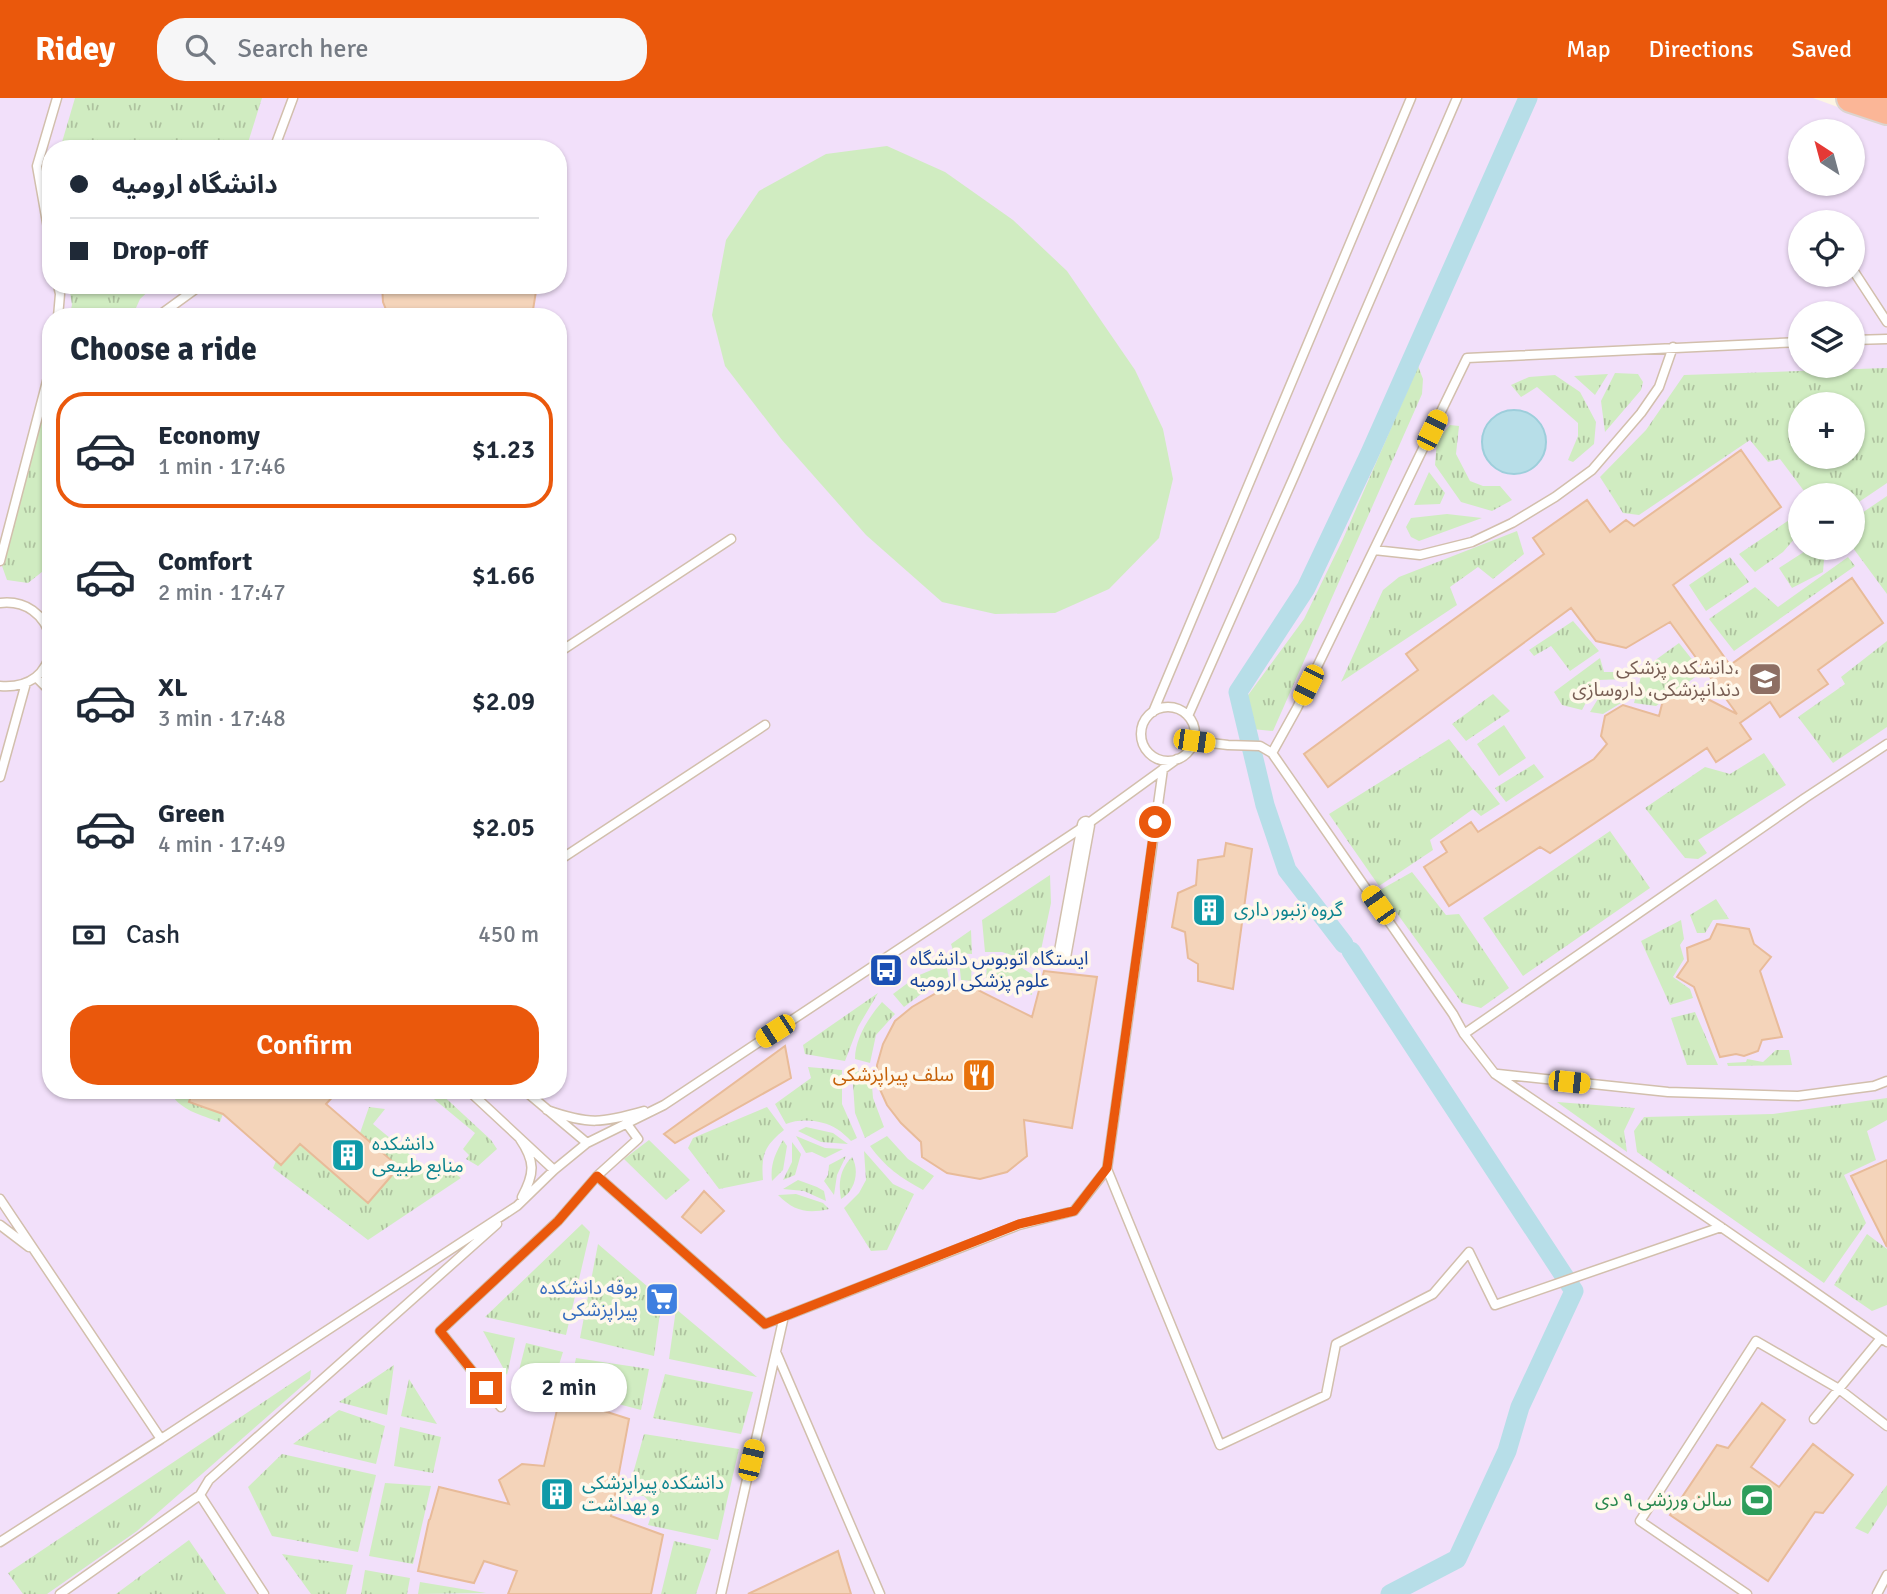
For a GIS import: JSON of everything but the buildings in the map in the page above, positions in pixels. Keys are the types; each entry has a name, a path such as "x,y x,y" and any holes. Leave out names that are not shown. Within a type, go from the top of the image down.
{"highway":[{"path":"1852,98 1887,110"}],"street":[{"path":"1062,957 1086,825"}],"lane":[{"path":"45,140 57,98"},
{"path":"277,140 293,98"},
{"path":"1177,759 1164,761 1152,756 1144,746 1141,734 1144,721 1153,712 1411,98"},
{"path":"1188,716 1302,460 1457,98"},
{"path":"42,149 37,166 42,194"},
{"path":"1864,287 1887,321"},
{"path":"169,308 189,294"},
{"path":"1865,340 1887,339"},
{"path":"1272,753 1297,708 1467,358 1788,343"},
{"path":"1374,550 1420,555 1472,542 1512,523 1555,497 1592,470 1641,414 1659,387 1673,347"},
{"path":"0,561 42,400"},
{"path":"567,647 731,539"},
{"path":"0,603 17,603 30,608 42,618"},
{"path":"0,686 14,687 26,683 42,672"},
{"path":"36,677 42,683"},
{"path":"0,777 26,683"},
{"path":"60,1594 200,1495 209,1480 587,1143 664,1105 1086,825 1188,752 1194,741 1194,728 1188,716 1178,709 1165,707 1153,712"},
{"path":"567,855 765,725"},
{"path":"1194,741 1228,746 1260,746 1272,753 1445,1002 1464,1034 1495,1074 1884,1340 1814,1419"},
{"path":"1464,1034 1887,744"},
{"path":"597,1176 765,1324 1019,1224 1074,1211 1107,1168 1163,769"},
{"path":"1495,1074 1668,1092 1798,1096 1887,1081"},
{"path":"478,1099 554,1170"},
{"path":"534,1099 587,1143"},
{"path":"547,1110 590,1122 614,1119 664,1105"},
{"path":"501,1407 440,1331 558,1221 597,1176 638,1139 628,1124"},
{"path":"0,1542 517,1206 529,1183 533,1167 528,1151 520,1139"},
{"path":"1107,1168 1220,1445 1326,1395 1336,1344 1433,1294 1469,1252 1494,1305 1721,1227"},
{"path":"0,1199 161,1439"},
{"path":"0,1225 37,1253"},
{"path":"721,1594 784,1317"},
{"path":"1747,1594 1640,1521 1756,1340 1839,1389 1887,1426"},
{"path":"776,1352 880,1594"},
{"path":"200,1495 264,1594"},
{"path":"1877,1594 1887,1575"}],"shaded area":[{"path":"0,98 1813,98 1887,125 1887,1594 0,1594"}],"green space":[{"path":"75,98 262,98 249,140 63,140"},
{"path":"887,146 945,172 1013,220 1067,271 1135,370 1163,429 1173,479 1159,538 1109,589 1055,613 995,614 942,602 866,535 782,440 725,366 712,315 726,240 759,191 826,154"},
{"path":"70,294 145,294 136,308 71,308"},
{"path":"1418,366 1423,379 1422,394 1273,731 1252,729 1243,716 1246,698 1304,619 1343,539"},
{"path":"1887,368 1887,483 1865,498 1865,483 1798,483 1780,459 1768,462 1750,440 1639,515 1623,513 1600,477 1646,430 1684,375 1788,371 1788,378 1865,378 1865,369"},
{"path":"1615,373 1638,374 1643,382 1641,390 1605,432 1601,401"},
{"path":"1608,374 1595,395 1574,376"},
{"path":"1555,375 1580,392 1596,422 1594,444 1573,462 1568,460 1578,436 1578,423 1537,387 1521,397 1511,385 1529,377"},
{"path":"42,410 42,572 28,583 7,580 2,566"},
{"path":"1450,425 1459,426 1456,454 1470,481 1483,486 1500,486 1512,500 1492,511 1461,502 1435,465 1437,440"},
{"path":"1429,472 1445,493 1440,504 1414,505"},
{"path":"1887,496 1887,594 1862,560 1865,560 1865,511"},
{"path":"1447,514 1482,518 1419,541 1411,537 1406,527 1411,518"},
{"path":"1788,521 1788,546 1755,572 1739,554"},
{"path":"1517,531 1524,554 1493,579 1478,567 1450,587 1457,605 1341,682 1383,590 1399,577"},
{"path":"1730,557 1749,582 1706,611 1689,585"},
{"path":"1791,560 1824,560 1823,572 1792,588 1779,568"},
{"path":"1844,560 1850,560 1855,566 1734,651 1709,619 1755,587 1778,607"},
{"path":"1573,621 1599,651 1570,671 1551,646 1534,656 1529,650"},
{"path":"1887,641 1887,727 1833,763 1798,717 1845,684 1841,677"},
{"path":"1679,643 1702,672 1656,706 1634,703 1643,669"},
{"path":"1600,658 1604,672 1631,672 1626,679 1598,680 1582,710 1562,705 1554,692"},
{"path":"1626,687 1621,703 1603,714 1590,712 1604,689"},
{"path":"1493,694 1510,711 1466,741 1452,724"},
{"path":"1504,725 1526,758 1499,776 1477,744"},
{"path":"1449,739 1500,804 1481,816 1473,809 1430,840 1433,850 1379,886 1329,814"},
{"path":"1764,753 1786,785 1698,840 1707,853 1698,859 1685,858 1645,808 1705,767 1730,774"},
{"path":"1534,764 1544,777 1506,802 1495,788"},
{"path":"1610,831 1650,888 1523,976 1483,918"},
{"path":"1412,872 1446,915 1459,914 1509,988 1481,1008 1462,1003 1380,890"},
{"path":"1050,875 1051,903 1038,964 1002,952 985,952 982,920"},
{"path":"1716,899 1729,919 1713,920 1705,933 1697,933 1690,915"},
{"path":"1681,920 1684,939 1680,945 1684,959 1673,977 1690,989 1693,998 1670,1005 1641,941"},
{"path":"971,930 972,954 954,953 951,944"},
{"path":"972,959 971,981 961,980 959,960"},
{"path":"987,960 1010,960 1033,975 1032,995 986,981"},
{"path":"946,964 950,983 925,991 904,1007 893,994 917,976"},
{"path":"878,993 858,1027 845,1061 805,1054 803,1045"},
{"path":"882,1002 895,1014 876,1035 870,1063 855,1059 857,1043 864,1028"},
{"path":"1695,1012 1718,1065 1687,1065 1671,1018"},
{"path":"1776,1050 1789,1050 1792,1065 1728,1066 1727,1063 1746,1062 1747,1059 1763,1062"},
{"path":"808,1067 842,1070 842,1104 857,1138 851,1141 837,1129 819,1122 798,1121 786,1124 775,1104 811,1078"},
{"path":"852,1070 871,1074 873,1098 884,1127 865,1138 855,1113"},
{"path":"1887,1098 1887,1120 1867,1131 1876,1160 1844,1175 1866,1223 1824,1283 1637,1152 1634,1131 1644,1117 1773,1114"},
{"path":"175,1099 190,1099 189,1102 223,1114 220,1122 198,1114"},
{"path":"434,1099 447,1099 491,1140 497,1149 478,1166 466,1159 469,1155 463,1149 475,1133"},
{"path":"1557,1102 1635,1108 1624,1131 1627,1152"},
{"path":"369,1107 385,1109 373,1124 438,1178 447,1167 461,1178 368,1240 273,1168 276,1161 282,1165 300,1144 368,1203 360,1133"},
{"path":"767,1107 784,1130 765,1152 763,1180 719,1189 688,1148 693,1138"},
{"path":"806,1127 833,1133 848,1144 821,1142 798,1131"},
{"path":"796,1136 825,1148 843,1149 825,1158 812,1152 806,1153"},
{"path":"887,1136 908,1159 934,1176 923,1190 894,1171 870,1146"},
{"path":"649,1140 690,1180 666,1200 624,1159"},
{"path":"783,1140 787,1146 783,1170 772,1181 774,1160"},
{"path":"792,1142 801,1154 795,1175 783,1180 792,1162"},
{"path":"864,1151 893,1184 914,1194 887,1250 871,1251 844,1208 859,1193 866,1180"},
{"path":"846,1156 837,1175 834,1195 824,1181 829,1165"},
{"path":"852,1157 856,1168 855,1180 850,1191 841,1199 841,1176"},
{"path":"798,1180 824,1191 826,1201 804,1191 783,1189"},
{"path":"796,1194 823,1203 829,1209 801,1210 778,1195"},
{"path":"582,1224 590,1232 566,1335 485,1317"},
{"path":"1867,1234 1887,1249 1887,1305 1872,1311 1834,1285"},
{"path":"598,1244 662,1299 654,1356 580,1338"},
{"path":"676,1309 757,1377 669,1359"},
{"path":"483,1331 515,1338 507,1375"},
{"path":"526,1343 563,1352 552,1387 516,1382"},
{"path":"576,1358 649,1369 641,1410 569,1391"},
{"path":"394,1365 387,1415 339,1402"},
{"path":"311,1370 310,1379 137,1531 47,1594 23,1594 8,1573"},
{"path":"665,1374 753,1392 741,1434 653,1418"},
{"path":"409,1379 437,1424 401,1416"},
{"path":"339,1410 385,1426 376,1464 293,1444"},
{"path":"400,1427 441,1437 433,1473 394,1466"},
{"path":"644,1434 739,1449 718,1540 648,1525 654,1507 644,1496 627,1495"},
{"path":"282,1454 376,1475 358,1552 272,1536 248,1487"},
{"path":"385,1483 431,1486 413,1564 369,1556"},
{"path":"1887,1485 1887,1505 1868,1534 1855,1528"},
{"path":"189,1540 226,1594 116,1594"},
{"path":"674,1541 711,1549 696,1594 661,1594"},
{"path":"282,1554 353,1565 346,1594 311,1594"},
{"path":"365,1570 410,1578 407,1594 361,1594"},
{"path":"420,1582 486,1593 418,1594"}],"water":[{"path":"1508,410 1520,410 1537,419 1544,430 1544,454 1537,465 1520,474 1508,474 1496,469 1487,460 1482,448 1482,436 1487,424 1496,415"}],"waterway":[{"path":"1344,944 1287,870 1265,805 1238,692 1306,588 1369,455 1528,98"},
{"path":"1351,951 1574,1291 1520,1407 1507,1451 1457,1559 1390,1594"}],"place":[{"name":"دانشکده پزشکی، دندانپزشکی، داروسازی","path":"1765,679"},
{"name":"گروه زنبور داری","path":"1209,910"},
{"name":"ایستگاه اتوبوس دانشگاه علوم پزشکی ارومیه","path":"886,970"},
{"name":"سلف پیراپزشکی","path":"979,1075"},
{"name":"دانشکده منابع طبیعی","path":"348,1155"},
{"name":"بوفه دانشکده پیراپزشکی","path":"662,1299"},
{"name":"دانشکده پیراپزشکی و بهداشت","path":"557,1494"},
{"name":"سالن ورزشی ۹ دی","path":"1757,1500"}],"route":[{"path":"486,1388 440,1331 558,1221 597,1176 765,1324 1019,1224 1074,1211 1107,1168 1155,822"}]}
